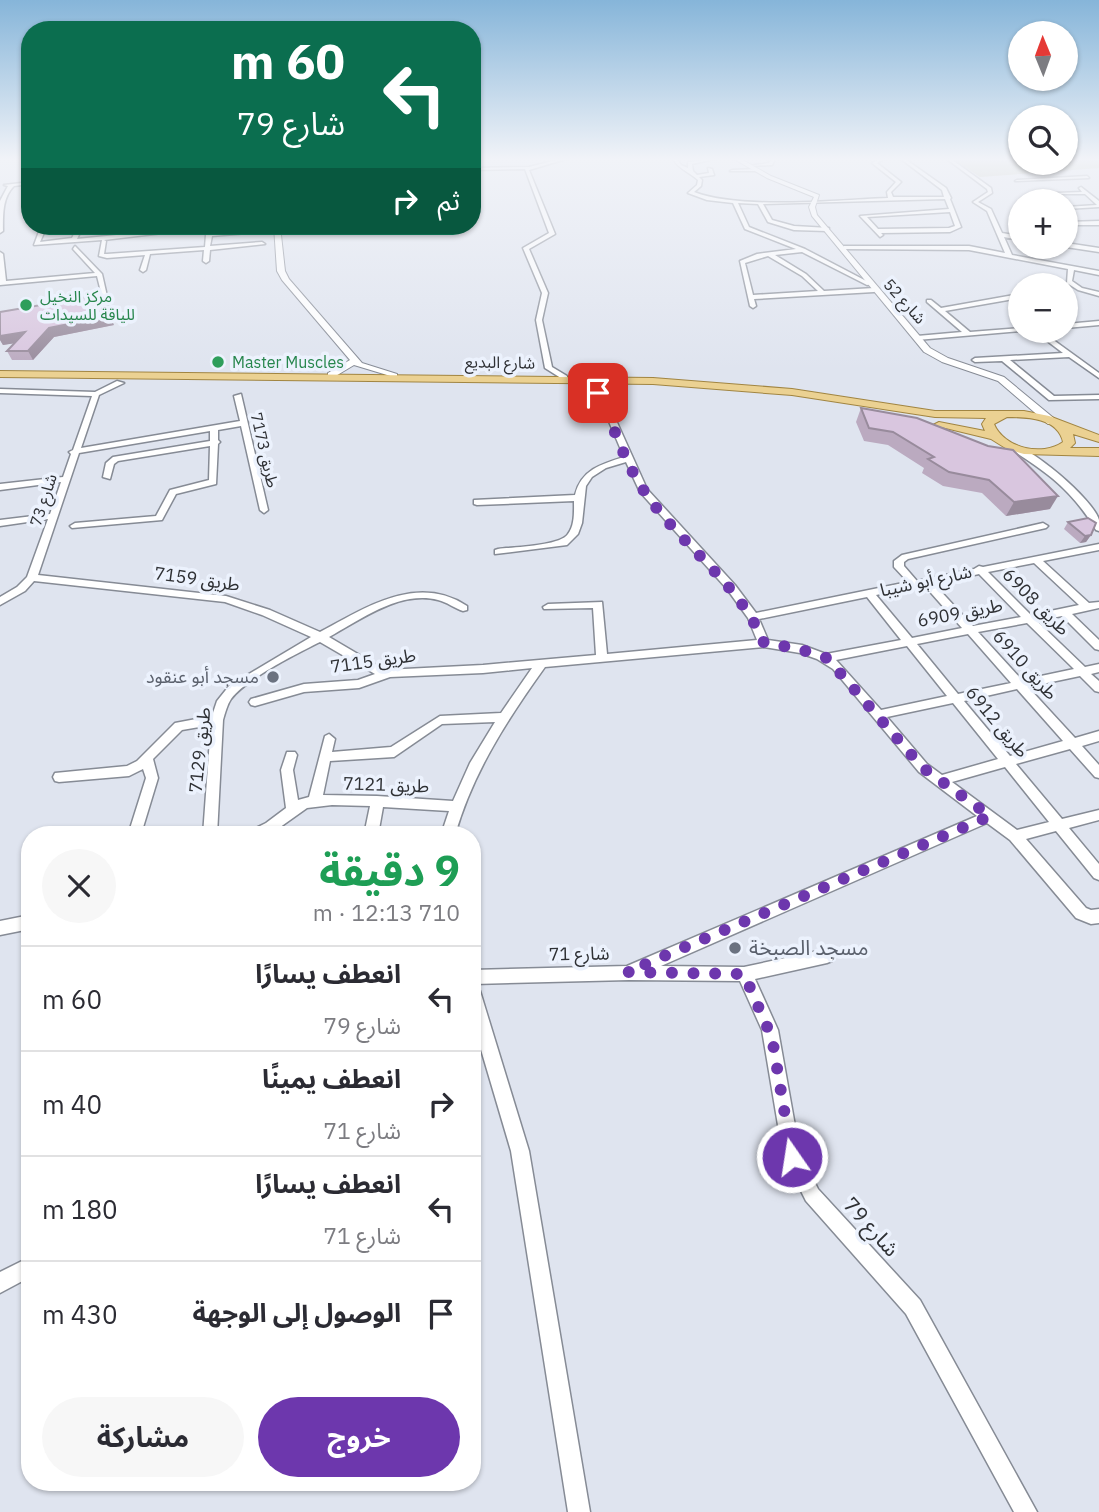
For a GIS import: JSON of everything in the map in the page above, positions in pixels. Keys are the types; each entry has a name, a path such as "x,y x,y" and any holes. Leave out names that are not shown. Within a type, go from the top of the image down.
{"main road":[{"name":"شارع البديع","path":"0,374 564,378 745,387 935,414 1016,414 1055,424"},
{"name":"شارع البديع","path":"0,383 618,388 802,402 994,436 1012,446"},
{"path":"994,436 988,424 998,415"},
{"path":"1055,424 1099,439"},
{"path":"1055,424 1070,437 1065,448 1055,451"},
{"path":"1012,446 1099,452"}],"street":[{"path":"550,230 552,234 526,247 545,293 538,316 549,368 564,378"},
{"path":"751,230 803,250 872,287"},
{"name":"شارع 52","path":"828,230 872,287 935,355 993,376 1055,424"},
{"path":"876,231 914,230"},
{"path":"1000,230 1008,252"},
{"path":"876,231 899,247"},
{"path":"40,235 36,244 75,243 142,235"},
{"path":"75,243 77,235"},
{"path":"110,235 101,255 262,244"},
{"path":"206,261 208,235"},
{"path":"279,235 284,277 355,361 366,369 394,376"},
{"path":"1003,235 1008,236"},
{"path":"75,243 99,274 107,303"},
{"path":"254,244 255,256"},
{"path":"844,248 961,247 1008,255"},
{"path":"1078,247 1099,250"},
{"path":"753,306 742,262 750,257 803,250"},
{"path":"143,270 148,253"},
{"path":"0,254 1,283 99,274"},
{"path":"770,254 804,275 823,293"},
{"path":"1028,259 1099,273"},
{"path":"1070,268 1069,282 1080,289 1099,294"},
{"path":"750,297 872,287"},
{"path":"939,310 1008,298"},
{"path":"929,302 968,334"},
{"path":"1078,324 1099,323"},
{"path":"917,338 1008,331"},
{"path":"1054,343 1099,376"},
{"path":"975,360 1070,355"},
{"path":"1004,359 1052,398 1099,397"},
{"path":"331,375 349,367 355,361"},
{"path":"540,378 549,368"},
{"path":"86,383 96,394"},
{"path":"0,391 96,394 120,383"},
{"path":"584,387 602,397 643,490 731,587 754,618 764,643"},
{"path":"602,397 618,388"},
{"path":"1016,414 1017,392"},
{"name":"شارع 73","path":"32,578 73,452 96,394"},
{"name":"طريق 7173","path":"238,396 264,510"},
{"path":"73,452 243,423"},
{"path":"75,526 159,518 173,492 213,482 216,442 214,428"},
{"path":"107,477 110,463 116,459 216,442"},
{"path":"1012,446 1060,477 1082,501 1099,528"},
{"path":"1055,451 1060,477"},
{"path":"498,552 564,543 572,539 577,532 577,498 596,467 627,458"},
{"path":"0,487 65,478"},
{"path":"477,502 577,498"},
{"path":"1082,501 1099,499"},
{"path":"0,523 53,516"},
{"path":"920,582 899,567 899,561 905,557 1042,526"},
{"name":"شارع أبو شيبا","path":"754,618 979,569 1099,547"},
{"name":"طريق 6908","path":"1035,559 1087,607"},
{"name":"طريق 6908","path":"979,569 1099,688"},
{"path":"0,602 21,589 32,578"},
{"name":"طريق 7159","path":"32,578 226,598 318,636 383,674"},
{"name":"طريق 6910","path":"920,582 969,629 1099,773"},
{"name":"طريق 6912","path":"869,593 1099,874"},
{"name":"طريق 7129","path":"211,826 217,720 223,701 233,689 318,636 383,604 410,595 451,600 463,608"},
{"path":"548,607 598,604 602,659"},
{"name":"طريق 6909","path":"827,658 1099,605"},
{"path":"1063,611 1099,646"},
{"path":"450,826 455,806 502,717 541,664 764,643 796,648 827,658 923,768 1014,836 1077,909 1091,917 1099,916"},
{"name":"طريق 7115","path":"255,702 304,688 359,684 383,674 541,664"},
{"path":"877,715 1099,668"},
{"path":"325,757 394,752 440,720 502,717"},
{"path":"59,777 129,771 147,759 179,726 217,720"},
{"path":"939,781 1099,736"},
{"path":"274,826 282,822 293,810 315,800 329,739"},
{"path":"291,755 287,771 293,810"},
{"path":"137,826 152,778 147,759"},
{"name":"طريق 7121","path":"315,800 455,806"},
{"path":"373,826 377,803"},
{"path":"1014,836 1099,815"},
{"name":"شارع 71","path":"481,977 627,972 990,816"},
{"path":"0,928 21,924"},
{"path":"627,972 744,974 827,956"},
{"name":"شارع 79","path":"744,974 772,1038 783,1117 792,1157 801,1176 812,1195 913,1307 1026,1512"},
{"path":"481,1021 520,1151 579,1512"},
{"path":"0,1283 21,1271"}],"building":[{"path":"88,297 102,298 110,316 49,328 28,351 7,351 25,332 0,336 0,312"},
{"path":"861,408 917,418 988,446 1013,450 1058,496 1014,502 989,480 949,472 928,459 934,457 893,432 869,428"},
{"path":"1088,518 1096,523 1091,535 1085,536 1068,522"}],"place":[{"name":"مركز النخيل للياقة للسيدات","path":"26,305"},
{"name":"Master Muscles","path":"218,362"},
{"name":"مسجد أبو عنقود","path":"273,677"},
{"name":"مسجد الصبخة","path":"735,948"}],"route":[{"path":"598,393 643,490 731,587 754,618 764,643 796,648 827,658 837,666 923,768 990,816 627,972 744,974 772,1038 783,1117 792,1157"}]}
